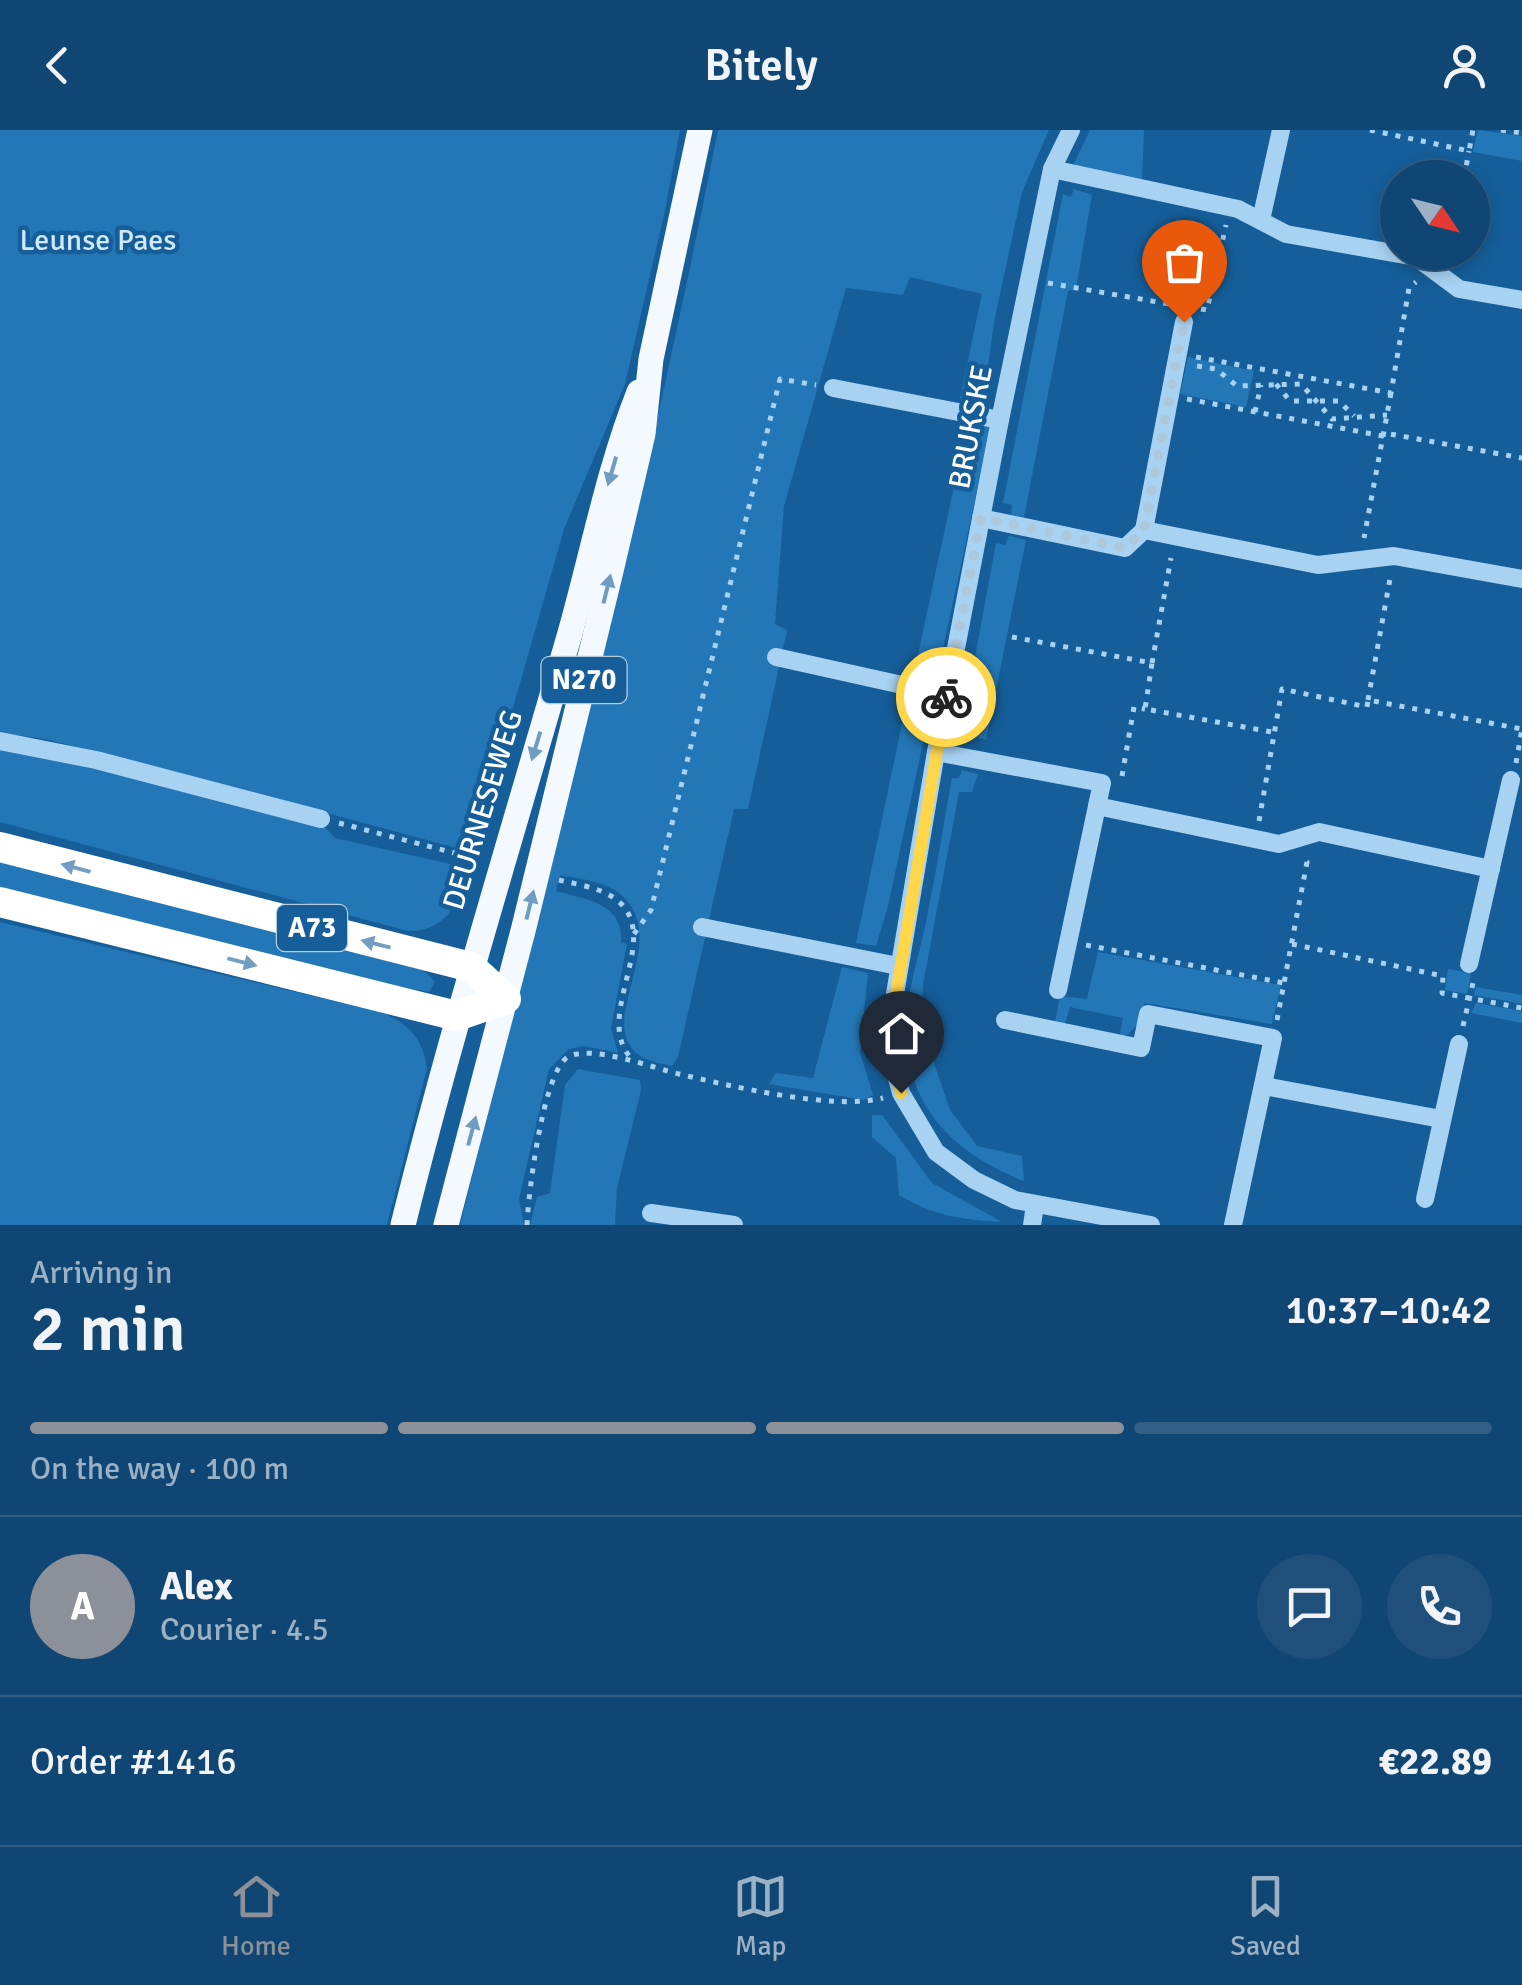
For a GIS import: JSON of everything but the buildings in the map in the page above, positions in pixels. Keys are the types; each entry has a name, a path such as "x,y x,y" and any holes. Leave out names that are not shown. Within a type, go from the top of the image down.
{"highway":[{"name":"A73","path":"0,847 470,967"},
{"name":"A73","path":"0,902 457,1016"},
{"path":"457,1016 506,999 470,967"}],"main road":[{"name":"DEURNESEWEG","path":"446,1225 506,999 643,434 651,360 700,130"},
{"name":"DEURNESEWEG","path":"403,1225 470,967 569,637 598,517 624,428 651,360"}],"street":[{"name":"BRUKSKE","path":"1071,130 1052,170 1000,420 936,752 888,1042 901,1093 936,1152 974,1180 1035,1205 1151,1225"},
{"path":"1261,220 1281,130"},
{"path":"1052,170 1230,207 1286,234 1380,251"},
{"path":"1434,270 1459,288 1522,300"},
{"path":"981,518 1125,548 1144,530 1189,313"},
{"path":"834,388 1000,420"},
{"path":"1144,530 1318,566 1394,556 1522,579"},
{"path":"776,657 947,695"},
{"path":"0,742 96,760 321,818"},
{"path":"936,752 1102,783 1058,990"},
{"path":"1469,964 1511,780"},
{"path":"1096,806 1279,844 1319,832 1490,869"},
{"path":"702,927 898,966"},
{"path":"1004,1020 1140,1048 1148,1014 1273,1038 1233,1225"},
{"path":"1424,1199 1459,1044"},
{"path":"1264,1086 1441,1119"},
{"path":"1032,1225 1035,1205"},
{"path":"652,1213 734,1225"}],"path":[{"path":"1370,130 1469,150"},
{"path":"1467,160 1474,130"},
{"path":"1500,130 1522,133"},
{"path":"1029,279 1189,313 1207,310 1230,207"},
{"path":"1361,558 1409,288 1427,270"},
{"path":"1176,361 1391,393"},
{"path":"1176,361 1216,369 1238,386 1301,384 1332,419 1387,415"},
{"path":"646,1066 627,1054 618,1034 634,934 651,910 780,380 834,388"},
{"path":"1276,384 1290,401 1339,401 1354,416"},
{"path":"1255,412 1261,385"},
{"path":"1170,396 1522,458"},
{"path":"1145,709 1175,538"},
{"path":"1257,839 1282,690 1366,707 1394,556"},
{"path":"1012,637 1152,663"},
{"path":"1368,700 1522,729 1511,780"},
{"path":"1116,810 1134,707 1272,732"},
{"path":"321,818 462,855"},
{"path":"1273,1038 1307,862 1287,842"},
{"path":"558,880 613,897 626,911 634,934"},
{"path":"1069,941 1284,983"},
{"path":"1292,944 1444,976 1442,993 1522,1008"},
{"path":"1459,1044 1476,966 1469,964"},
{"path":"527,1225 528,1185 558,1065 566,1058 579,1054 840,1104 901,1093"}],"green space":[{"name":"Leunse Paes","path":"0,130 680,130 625,384 564,529 459,897 450,912 433,926 408,931 0,822 0,747 38,752 321,823 335,838 459,866 464,850 45,739 0,733"},
{"path":"718,130 1049,130 1022,192 994,322 983,403 960,398 982,294 910,277 903,295 846,288 784,506 775,624 787,630 748,809 734,809 678,1057 672,1066 644,1058 631,1047 625,1032 625,1014 639,951 639,929 633,910 613,889 560,875 556,891 590,900 609,911 620,929 621,942 627,944 611,1028 618,1053 584,1046 569,1049 549,1069 519,1199 524,1225 460,1225 629,542"},
{"path":"1090,130 1144,130 1142,181 1071,170"},
{"path":"1478,130 1522,136 1522,161 1473,152"},
{"path":"1074,189 1092,195 1076,289 1068,291 1024,517 1011,515 1012,505 1003,503 1063,194 1071,197"},
{"path":"1188,357 1254,371 1246,407 1180,394"},
{"path":"968,421 991,426 936,681 913,678"},
{"path":"1009,536 1026,540 986,740 961,733 996,543 1005,545"},
{"path":"908,695 932,701 876,946 856,943"},
{"path":"962,770 978,774 972,792 959,792 923,984 921,1025 950,1110 977,1146 1022,1156 1024,1181 972,1154 934,1118 912,1071 907,1043 908,1001 952,778 959,778"},
{"path":"0,855 422,969 435,982 429,992 407,988 0,888"},
{"path":"0,922 380,1012 406,1026 422,1048 427,1068 387,1225 0,1225"},
{"path":"1098,952 1281,985 1272,1024 1145,1003 1141,1021 1127,1035 1120,1035 1123,1018 1070,1007 1065,1024 1055,1022 1060,996 1087,999"},
{"path":"842,967 868,973 860,1052 873,1095 864,1100 769,1084 776,1073 813,1078"},
{"path":"1448,969 1471,973 1467,994 1445,990"},
{"path":"1476,987 1522,995 1522,1004 1474,995"},
{"path":"1476,1003 1522,1011 1522,1023 1471,1013"},
{"path":"578,1069 640,1080 641,1090 617,1188 615,1225 530,1225 537,1197 550,1193 565,1085"},
{"path":"872,1115 882,1115 932,1183 1002,1222 949,1216 899,1195 896,1158 872,1137"}],"way so far":[{"path":"946,697 981,518 1125,548 1144,530 1184,322"}],"route":[{"path":"901,1093 888,1042 946,697"}]}
